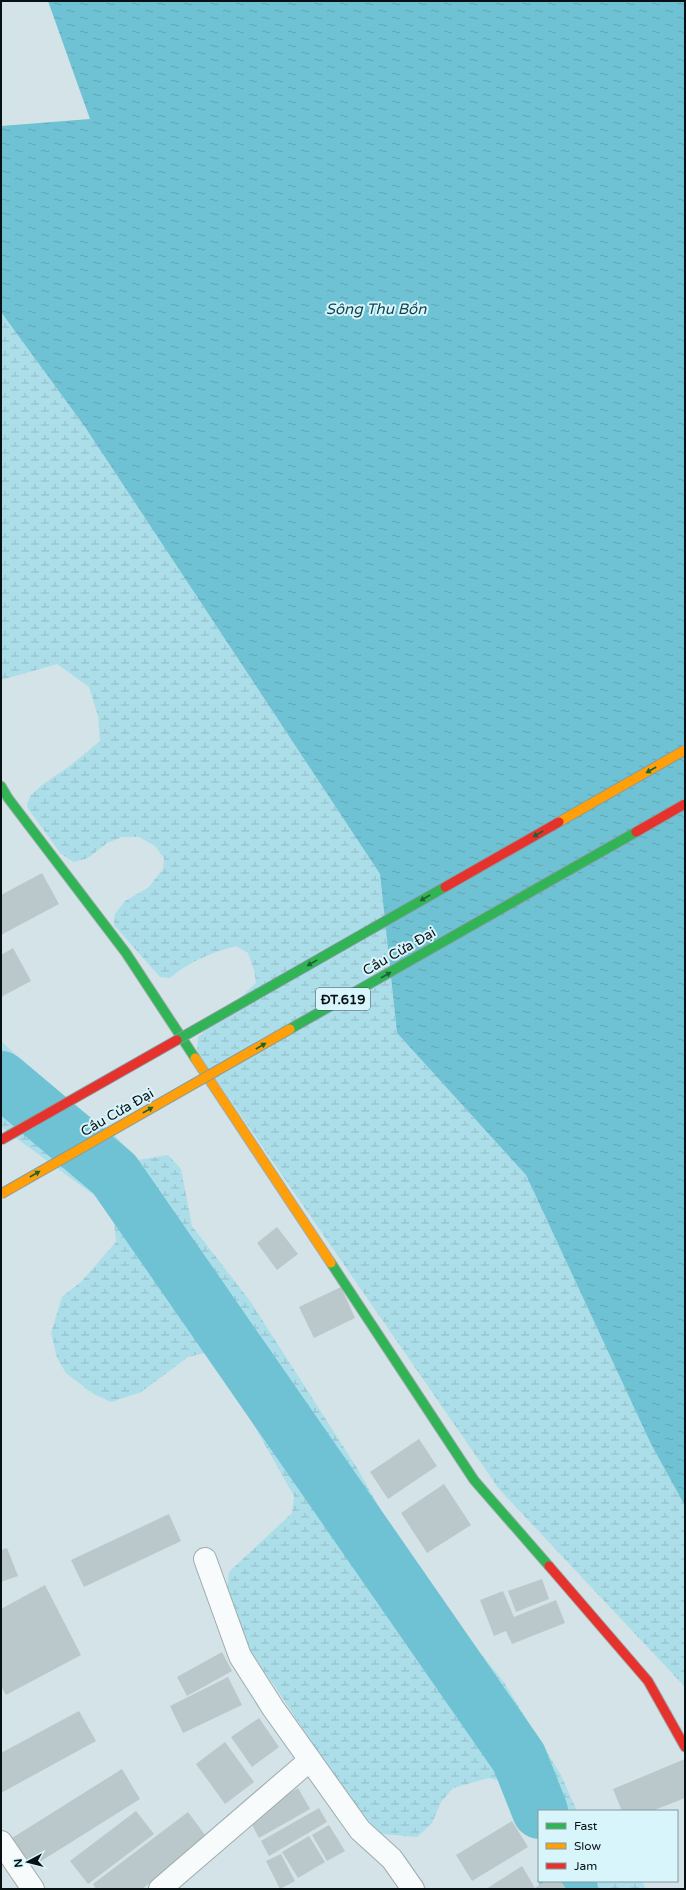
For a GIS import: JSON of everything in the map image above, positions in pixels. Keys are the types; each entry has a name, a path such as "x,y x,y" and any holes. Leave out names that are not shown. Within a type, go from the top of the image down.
{"main road":[{"path":"1,1140 685,750"},
{"path":"1,786 8,798 126,953 474,1480 648,1681 685,1747"},
{"name":"Cầu Cửa Đại","path":"1,1194 685,804"}],"street":[{"path":"205,1559 240,1656 273,1708 360,1830 392,1859 413,1889"},
{"path":"160,1889 310,1760"},
{"path":"1,1842 33,1889"}],"green space":[{"path":"1,312 85,427 380,874 397,1033 526,1175 651,1444 685,1506 685,1687 499,1489 197,1052 198,1037 256,983 254,970 248,953 236,946 201,958 177,972 170,978 160,977 114,925 115,914 125,901 148,888 163,869 164,858 155,846 139,837 122,837 107,843 88,858 74,862 61,854 27,807 30,796 42,785 71,765 100,741 98,716 89,687 57,664 1,680"},
{"path":"1,1041 70,1105 108,1128 138,1160 168,1155 181,1169 192,1226 250,1301 357,1468 419,1577 503,1681 561,1775 577,1810 538,1810 538,1837 501,1781 489,1778 453,1788 441,1802 432,1823 417,1837 382,1834 354,1807 274,1685 253,1658 227,1589 229,1572 292,1513 294,1496 226,1376 205,1353 188,1357 141,1392 111,1402 92,1393 66,1373 57,1358 51,1333 62,1297 81,1282 116,1242 114,1221 102,1201 1,1127"},
{"path":"566,1882 643,1882 645,1889 569,1889"}],"water":[{"name":"Sông Thu Bồn","path":"48,1 685,1 685,1506 651,1444 526,1175 397,1033 380,874 85,427 1,312 1,126 90,119"}],"building":[{"path":"42,873 59,904 1,935 1,895"},
{"path":"13,948 31,981 1,997 1,955"},
{"path":"277,1227 298,1254 277,1270 257,1243"},
{"path":"341,1287 355,1318 314,1338 299,1307"},
{"path":"419,1439 437,1466 388,1499 370,1472"},
{"path":"444,1484 471,1525 427,1553 401,1513"},
{"path":"169,1514 181,1541 84,1587 71,1560"},
{"path":"7,1548 18,1576 1,1582 1,1550"},
{"path":"542,1579 549,1599 516,1612 508,1591"},
{"path":"45,1585 81,1655 6,1695 1,1686 1,1609"},
{"path":"503,1591 514,1617 556,1600 565,1623 512,1644 506,1631 494,1636 480,1600"},
{"path":"222,1652 232,1671 187,1696 177,1677"},
{"path":"228,1677 242,1705 183,1733 170,1706"},
{"path":"79,1711 96,1741 1,1793 1,1753"},
{"path":"259,1718 279,1747 252,1767 231,1737"},
{"path":"225,1742 254,1782 225,1804 196,1764"},
{"path":"685,1759 685,1798 655,1810 622,1810 613,1789"},
{"path":"122,1769 140,1799 30,1868 12,1838"},
{"path":"298,1788 310,1809 259,1838 248,1817"},
{"path":"319,1808 327,1822 269,1856 261,1841"},
{"path":"136,1811 154,1834 88,1884 70,1861"},
{"path":"188,1812 208,1839 142,1889 96,1889 93,1884"},
{"path":"512,1821 528,1847 472,1881 456,1855"},
{"path":"329,1825 345,1851 327,1861 312,1835"},
{"path":"309,1836 325,1862 298,1878 282,1852"},
{"path":"281,1854 295,1881 280,1889 266,1861"},
{"path":"522,1866 535,1888 544,1882 562,1882 566,1889 486,1889"}],"waterway":[{"path":"1,1079 114,1174 519,1758 540,1810"},
{"path":"567,1882 570,1889"}],"traffic: fast":[{"path":"1,786 8,798 126,953 195,1058"},
{"path":"290,1029 636,832"},
{"path":"177,1040 445,887"},
{"path":"331,1263 474,1480 549,1566"}],"traffic: slow":[{"path":"559,822 685,750"},
{"path":"1,1194 290,1029"},
{"path":"195,1058 331,1263"}],"traffic: jam":[{"path":"636,832 685,804"},
{"path":"445,887 559,822"},
{"path":"1,1140 177,1040"},
{"path":"549,1566 648,1681 685,1747"}]}
